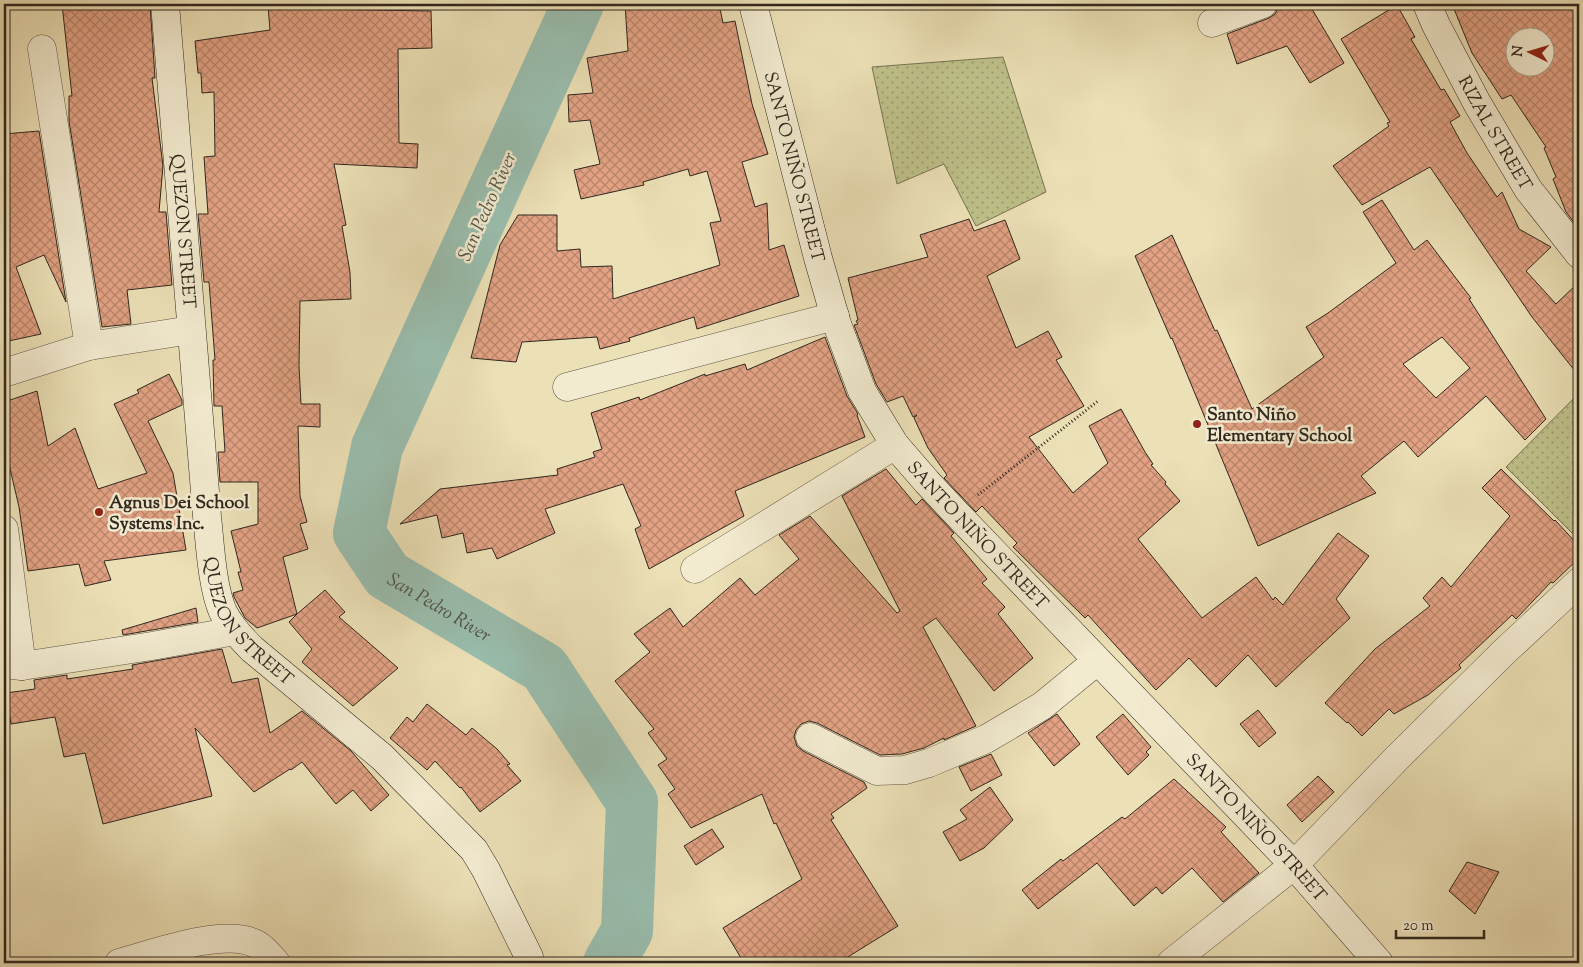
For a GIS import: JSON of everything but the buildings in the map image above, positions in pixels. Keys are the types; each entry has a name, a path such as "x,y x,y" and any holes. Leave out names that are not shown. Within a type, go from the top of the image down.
{"street":[{"name":"QUEZON STREET","path":"165,4 207,516 216,586 223,612 235,631 252,649 382,757 474,850 486,870 529,957 529,963"},
{"name":"SANTO NIÑO STREET","path":"753,4 815,249 835,316 862,391 895,445 927,482 1097,661 1294,865 1379,963"},
{"path":"1212,22 1263,4"},
{"name":"RIZAL STREET","path":"1426,4 1477,103 1528,189 1579,254"},
{"path":"42,49 89,346"},
{"path":"567,387 835,316"},
{"path":"4,373 89,346 191,330"},
{"path":"696,569 895,445"},
{"path":"4,528 13,665 152,646 235,631"},
{"path":"1170,963 1294,865 1470,685 1579,582"},
{"path":"810,737 878,771 905,770 929,763 986,739 1042,706 1097,661"},
{"path":"119,963 183,946 223,938 240,939 256,944 276,963"}],"path":[{"path":"956,512 1098,401"}],"green space":[{"path":"1003,57 1046,192 976,226 944,164 897,184 872,67"},
{"path":"1579,393 1579,540 1506,467"}],"waterway":[{"name":"San Pedro River","path":"578,4 377,447 359,533 387,575 544,668 632,802 627,931 609,963"}],"place":[{"name":"Santo Niño Elementary School","path":"1197,424"},
{"name":"Agnus Dei School Systems Inc.","path":"99,512"}]}
